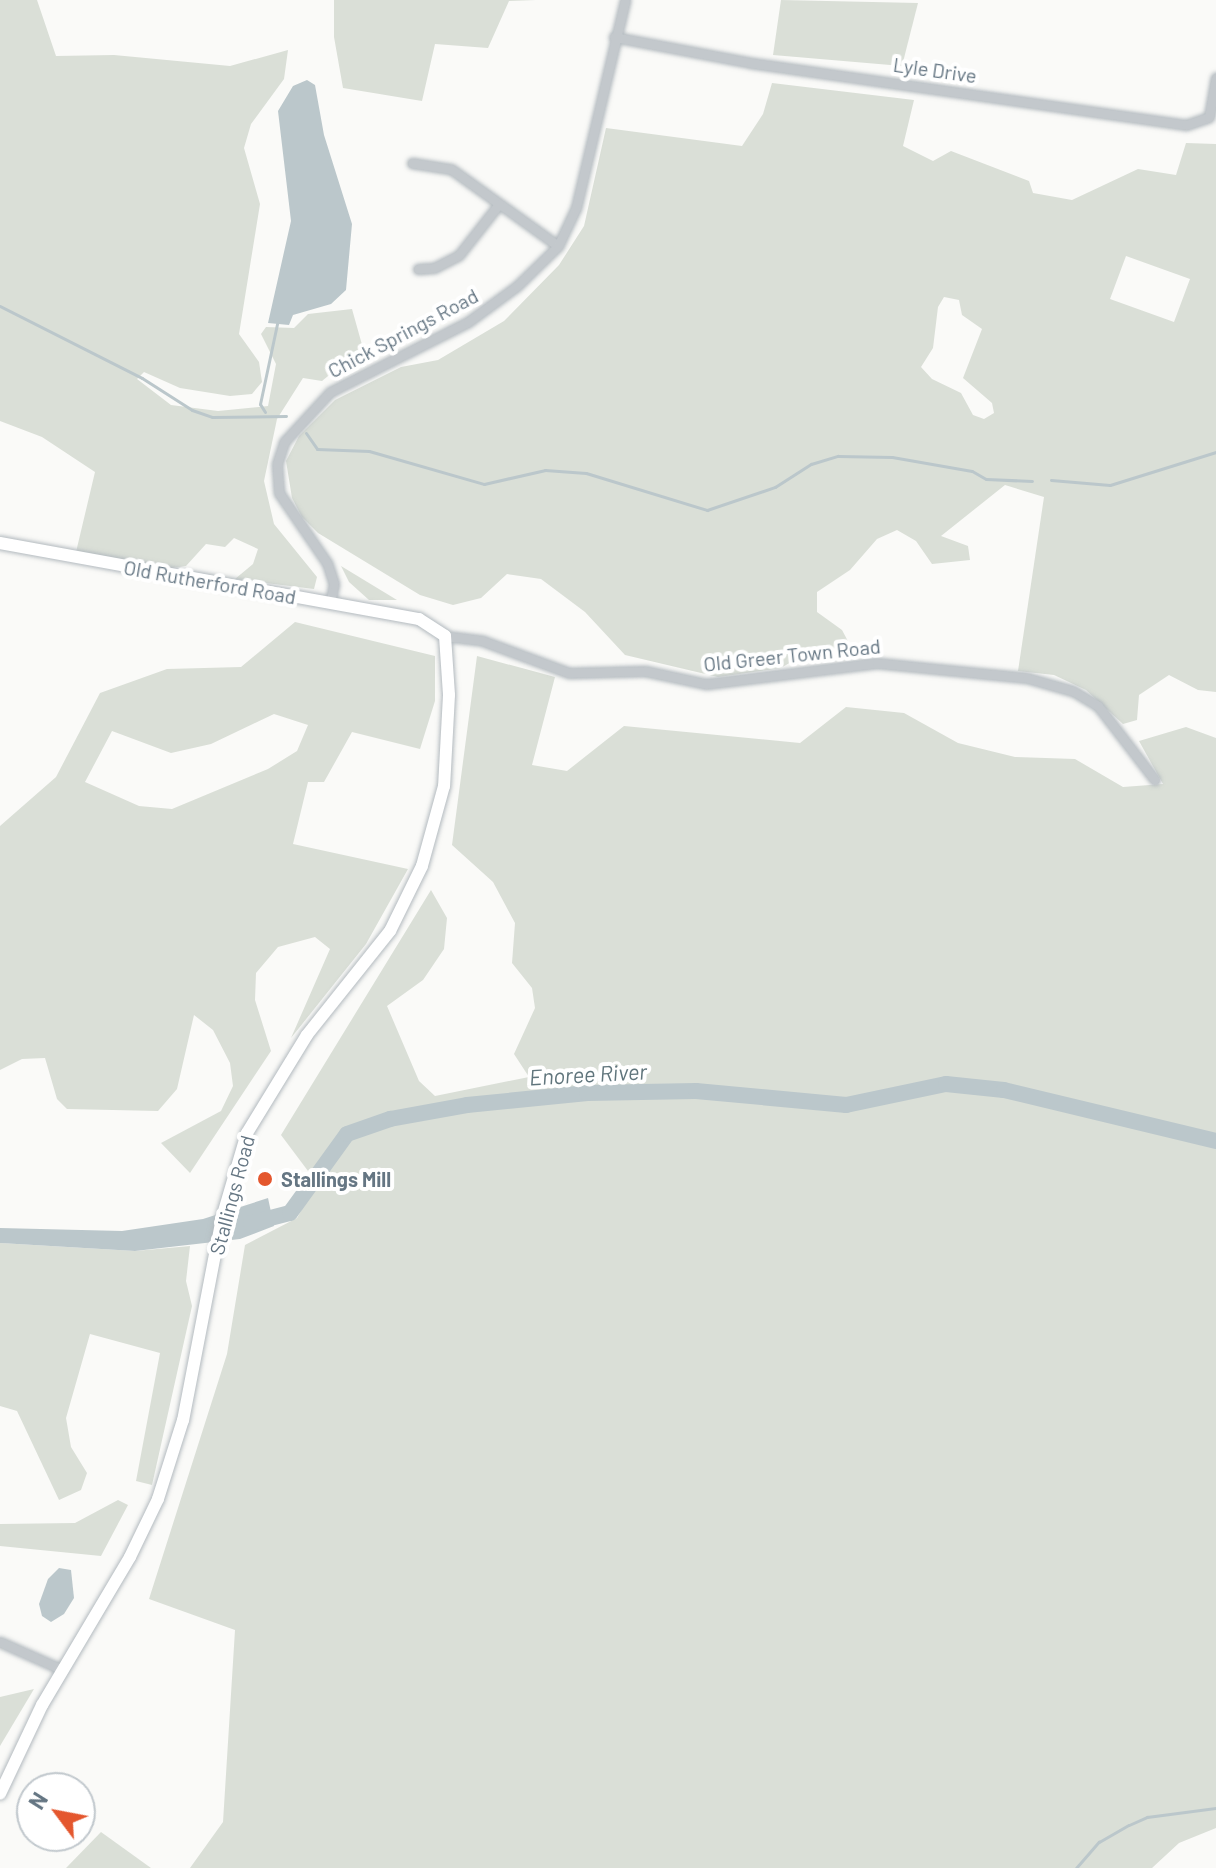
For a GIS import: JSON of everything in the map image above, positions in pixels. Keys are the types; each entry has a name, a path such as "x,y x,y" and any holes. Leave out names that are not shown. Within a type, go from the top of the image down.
{"street":[{"name":"Chick Springs Road","path":"330,604 334,584 327,563 284,503 277,485 279,455 290,433 342,384 438,339 490,307 558,246 576,208 625,0"},
{"name":"Lyle Drive","path":"614,37 751,63 1186,125 1209,117 1216,78"},
{"path":"412,163 451,169 558,246"},
{"path":"418,269 434,268 459,255 499,204"},
{"name":"Old Rutherford Road","path":"0,543 419,619 445,636"},
{"name":"Old Greer Town Road","path":"445,636 483,641 569,673 645,671 706,684 877,663 1027,678 1073,691 1098,706 1155,780"},
{"name":"Stallings Road","path":"0,1794 63,1670 158,1499 183,1420 228,1193 261,1106 307,1035 390,931 422,866 446,760 445,636"},
{"path":"0,1642 63,1670"}],"shaded area":[{"path":"0,0 37,0 56,56 114,55 230,66 288,50 284,79 251,124 244,148 260,204 239,334 259,362 262,382 252,394 230,396 180,388 144,372 137,379 171,405 218,411 268,406 276,364 261,334 266,327 294,328 308,314 352,309 366,359 339,367 322,381 303,378 277,419 264,481 274,524 317,577 314,589 235,579 253,564 258,549 234,538 225,547 206,544 186,566 165,569 76,552 95,472 42,437 0,421"},
{"path":"334,0 536,0 509,1 488,48 435,44 422,101 343,88 334,37"},
{"path":"781,0 918,3 902,66 773,55"},
{"path":"307,80 315,85 324,135 352,224 346,290 331,304 293,315 289,325 268,323 291,221 278,111 293,86"},
{"path":"772,83 914,100 903,146 933,161 951,151 1029,181 1033,193 1072,200 1138,169 1176,175 1186,143 1216,144 1216,692 1198,690 1169,675 1139,695 1137,720 1123,724 1086,690 1054,675 1018,671 1044,497 1005,485 941,536 968,546 970,560 932,564 916,541 897,530 877,539 850,570 817,592 817,612 842,630 850,645 801,656 781,668 718,677 625,655 585,612 541,579 507,574 481,598 453,605 420,595 318,533 302,517 292,498 286,461 299,436 335,400 401,367 438,360 504,321 559,265 584,226 606,128 742,146 763,114","holes":["1126,256 1190,279 1174,322 1110,299","944,297 959,300 962,315 982,329 963,378 992,403 994,413 984,419 973,415 961,393 932,379 921,367 933,348 938,307"]},
{"path":"341,566 397,600 369,600 349,582"},
{"path":"295,622 435,656 435,701 420,749 352,732 324,782 308,782 293,844 408,869 366,944 291,1038 330,949 315,937 278,947 256,973 255,1000 271,1051 190,1173 161,1143 221,1111 233,1086 230,1063 213,1030 194,1015 177,1089 158,1111 67,1109 57,1099 45,1058 22,1059 0,1070 0,826 56,777 100,693 167,669 241,667","holes":["274,714 308,725 297,751 268,769 172,809 139,806 85,782 112,731 171,753 211,744"]},
{"path":"477,656 555,677 532,765 567,771 624,726 800,743 846,707 904,713 958,743 1015,757 1075,759 1123,787 1163,784 1139,741 1186,727 1216,738 1216,1828 1179,1843 1152,1868 190,1868 223,1822 235,1630 149,1599 227,1354 245,1245 297,1218 317,1183 281,1135 431,890 447,918 444,949 423,980 387,1006 419,1081 435,1096 529,1077 514,1054 535,1008 532,988 512,963 515,923 493,882 452,845"},
{"path":"268,1198 274,1226 240,1239 135,1251 0,1243 0,1228 122,1231 203,1219"},
{"path":"0,1243 135,1251 190,1246 186,1281 192,1306 152,1485 136,1481 160,1353 90,1334 66,1418 71,1447 87,1473 81,1490 59,1500 17,1411 0,1406"},
{"path":"118,1500 128,1505 101,1556 0,1546 0,1524 75,1523"},
{"path":"59,1568 71,1570 74,1598 64,1614 51,1622 42,1616 39,1604 48,1579"},
{"path":"34,1689 0,1746 0,1697"},
{"path":"101,1832 151,1868 66,1868 82,1852 96,1852 96,1837"}],"waterway":[{"path":"0,306 142,378 192,410 212,417 286,416"},
{"path":"265,412 260,404 277,324"},
{"path":"306,433 317,449 369,451 484,484 545,470 586,473 707,510 775,487 811,464 838,456 892,457 972,471 986,479 1032,481"},
{"path":"1051,480 1110,485 1216,452"},
{"name":"Enoree River","path":"251,1223 290,1213 347,1134 390,1119 467,1105 587,1093 696,1091 846,1105 946,1084 1004,1090 1216,1141"},
{"path":"1076,1868 1099,1842 1147,1817 1216,1808"}],"place":[{"name":"Stallings Mill","path":"265,1179"}]}
